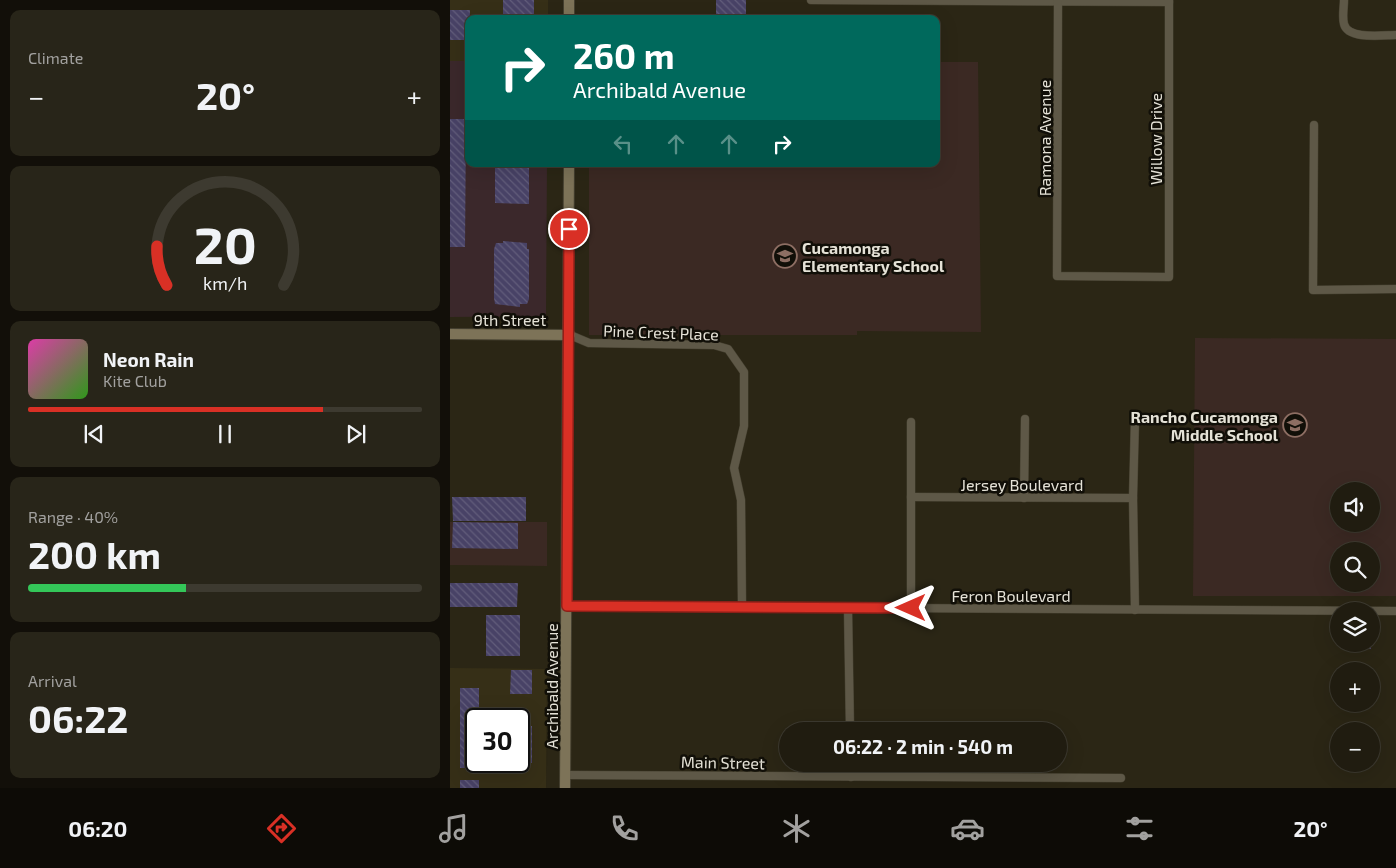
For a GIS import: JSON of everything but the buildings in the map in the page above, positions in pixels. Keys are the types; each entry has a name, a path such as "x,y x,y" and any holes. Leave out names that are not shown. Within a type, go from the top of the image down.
{"main road":[{"path":"569,0 569,15"},
{"name":"Archibald Avenue","path":"565,788 570,334 569,167"},
{"name":"9th Street","path":"450,334 570,334"}],"street":[{"path":"811,0 1169,1"},
{"path":"1344,0 1344,26 1348,31 1355,35 1396,35"},
{"name":"Ramona Avenue","path":"1058,1 1057,276 1169,277"},
{"name":"Willow Drive","path":"1169,1 1169,277"},
{"path":"1314,125 1313,290 1396,289"},
{"name":"Pine Crest Place","path":"570,334 589,344 714,345 728,349 744,372 744,426 734,468 741,500 742,607"},
{"path":"1024,498 1025,419"},
{"path":"1135,419 1133,498 1135,610"},
{"path":"911,422 911,608"},
{"name":"Jersey Boulevard","path":"911,497 1133,498"},
{"name":"Feron Boulevard","path":"567,606 1396,611"},
{"path":"848,608 850,722"},
{"path":"850,772 850,777"},
{"name":"Main Street","path":"565,775 1121,778"}],"shaded area":[{"path":"450,0 548,0 548,15 465,15 465,61 450,61"},
{"path":"450,61 465,61 465,167 547,167 546,316 450,317"},
{"name":"Cucamonga Elementary School","path":"940,62 978,62 981,332 857,331 857,335 589,335 589,167 940,167"},
{"name":"Rancho Cucamonga Middle School","path":"1195,338 1396,339 1396,596 1193,596"},
{"path":"450,522 547,522 547,566 450,565"},
{"path":"450,668 547,669 546,788 450,788"}],"place":[{"name":"Cucamonga Elementary School","path":"785,256"},
{"name":"Rancho Cucamonga Middle School","path":"1295,425"}],"route":[{"path":"569,229 570,334 567,606 911,608"}]}
